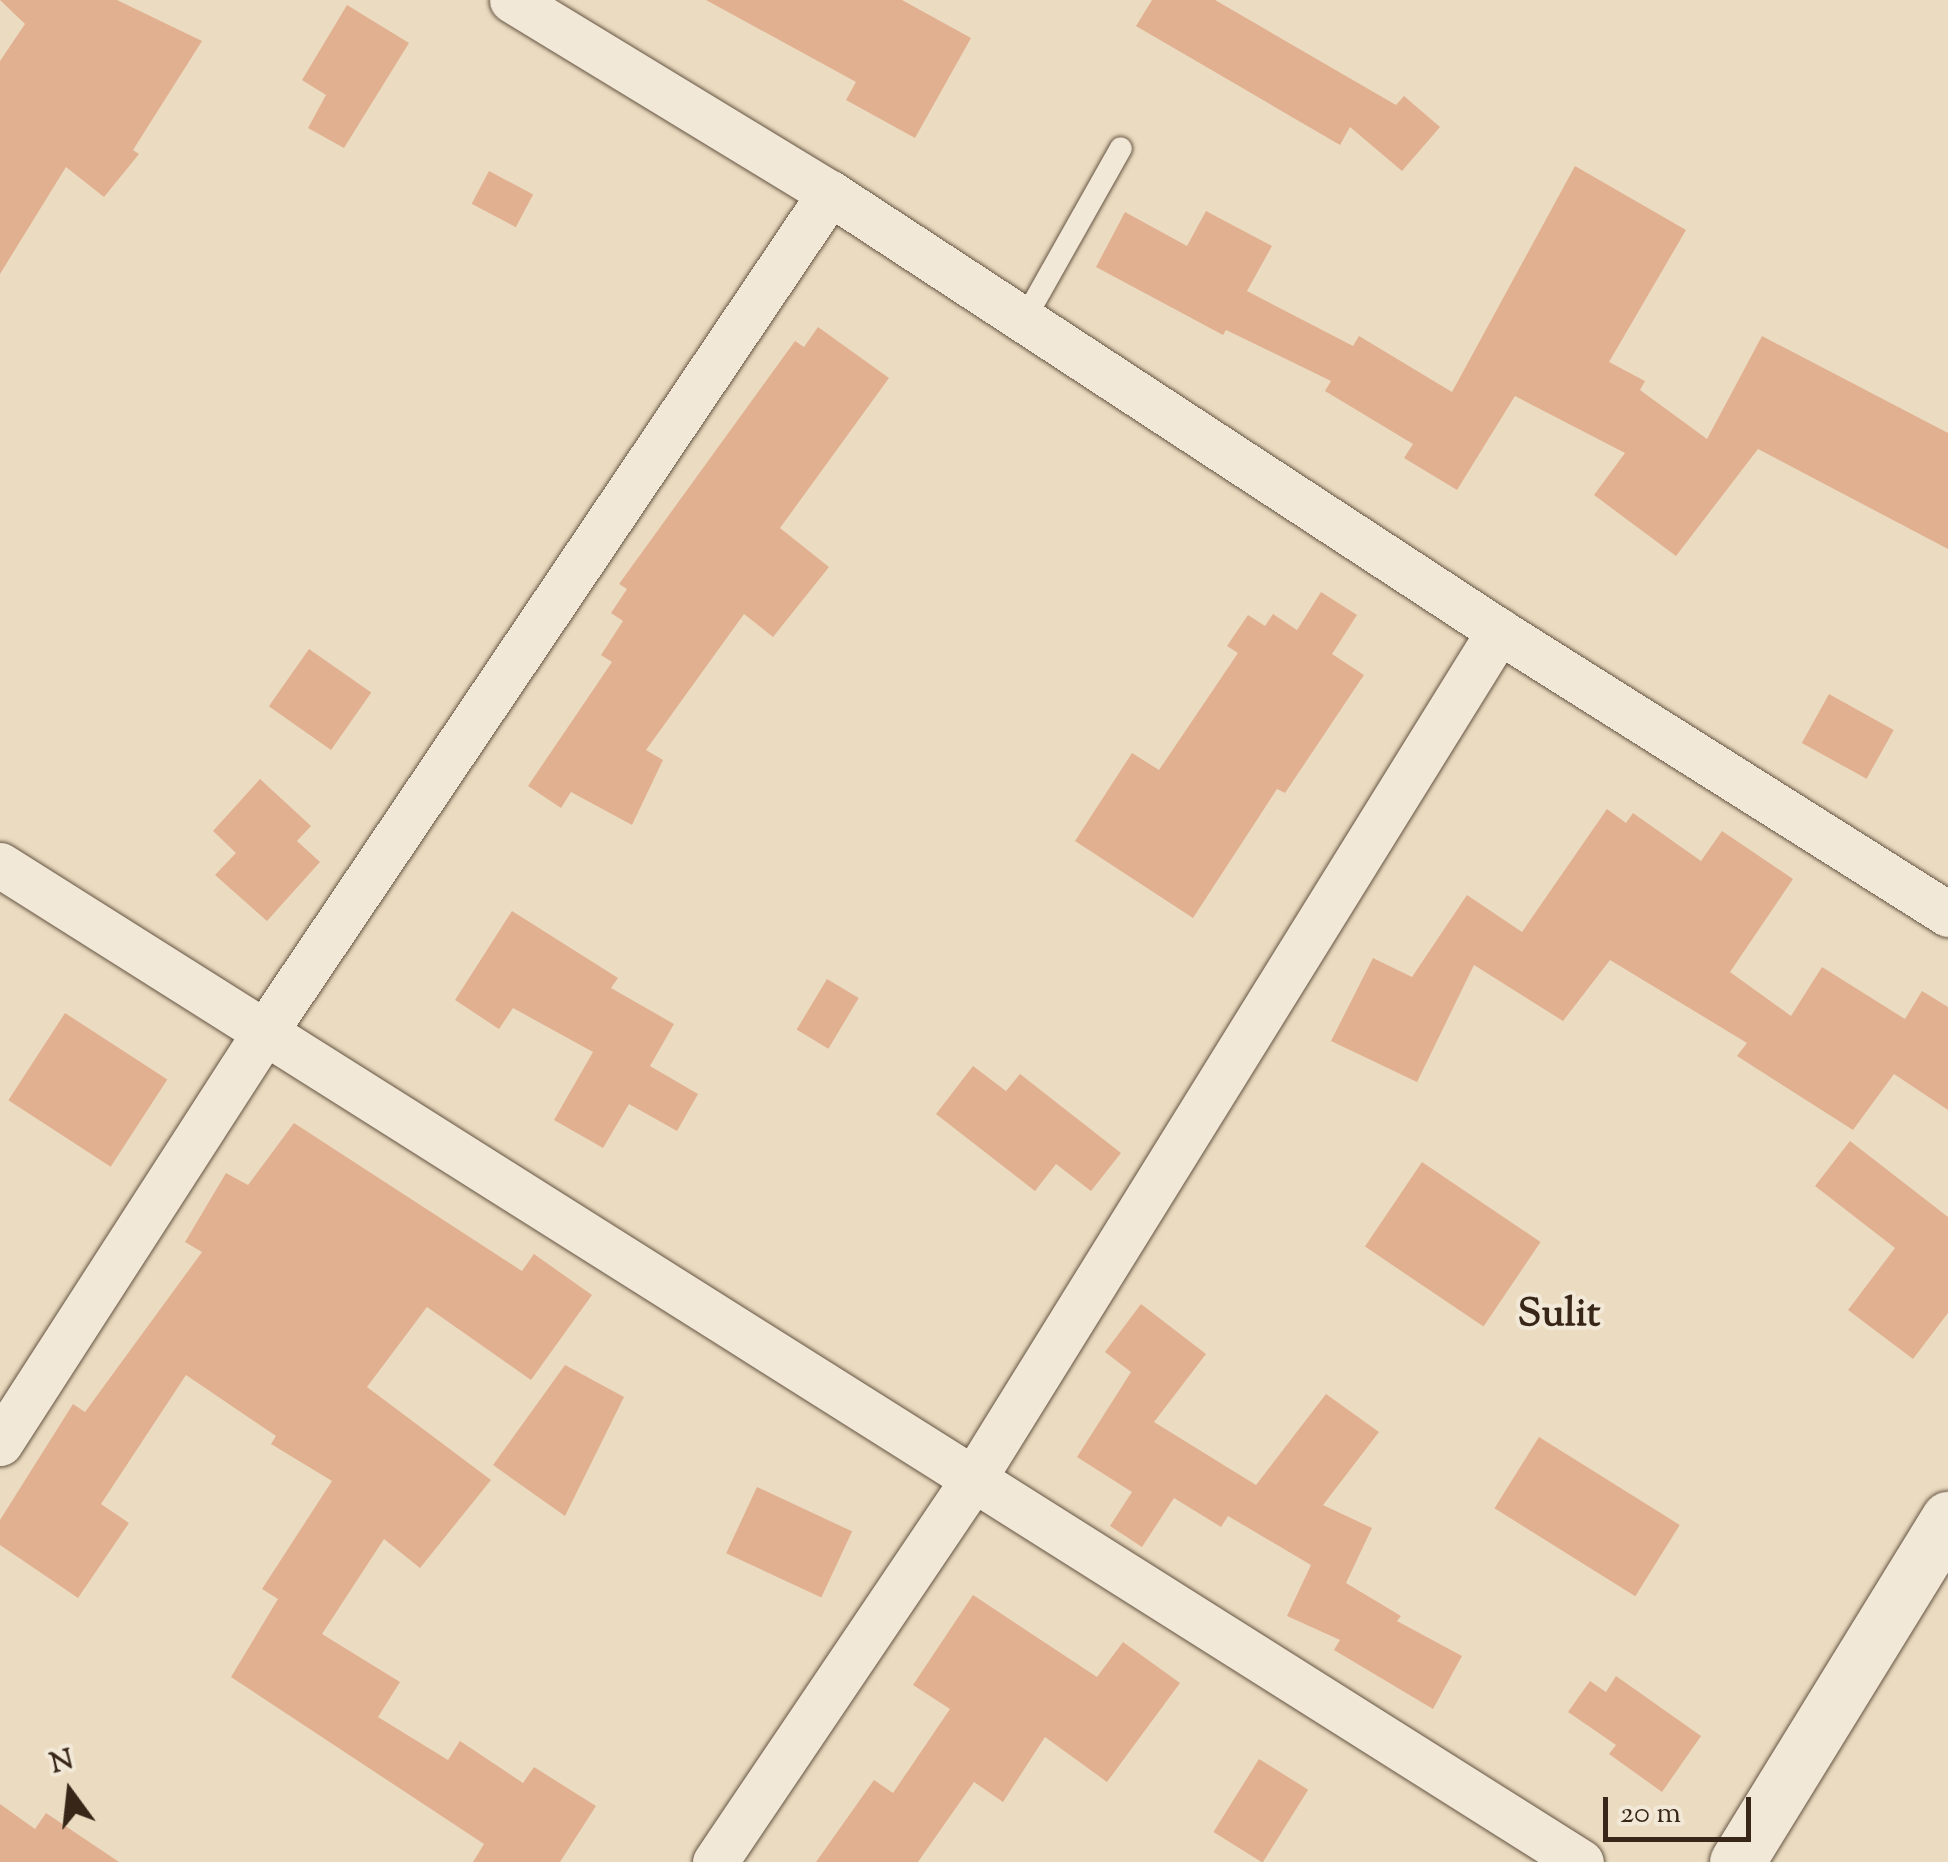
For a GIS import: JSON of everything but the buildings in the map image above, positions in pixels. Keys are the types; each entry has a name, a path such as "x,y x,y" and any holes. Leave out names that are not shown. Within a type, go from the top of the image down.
{"street":[{"path":"512,0 830,193 1498,631 1948,914"},
{"path":"0,1443 264,1033 830,193"},
{"path":"715,1862 974,1478 1498,631"},
{"path":"0,865 1582,1862"},
{"path":"1736,1862 1948,1519"}],"lane":[{"path":"1024,320 1121,148"}],"district":[{"name":"Sulit","path":"1559,1316"}]}
